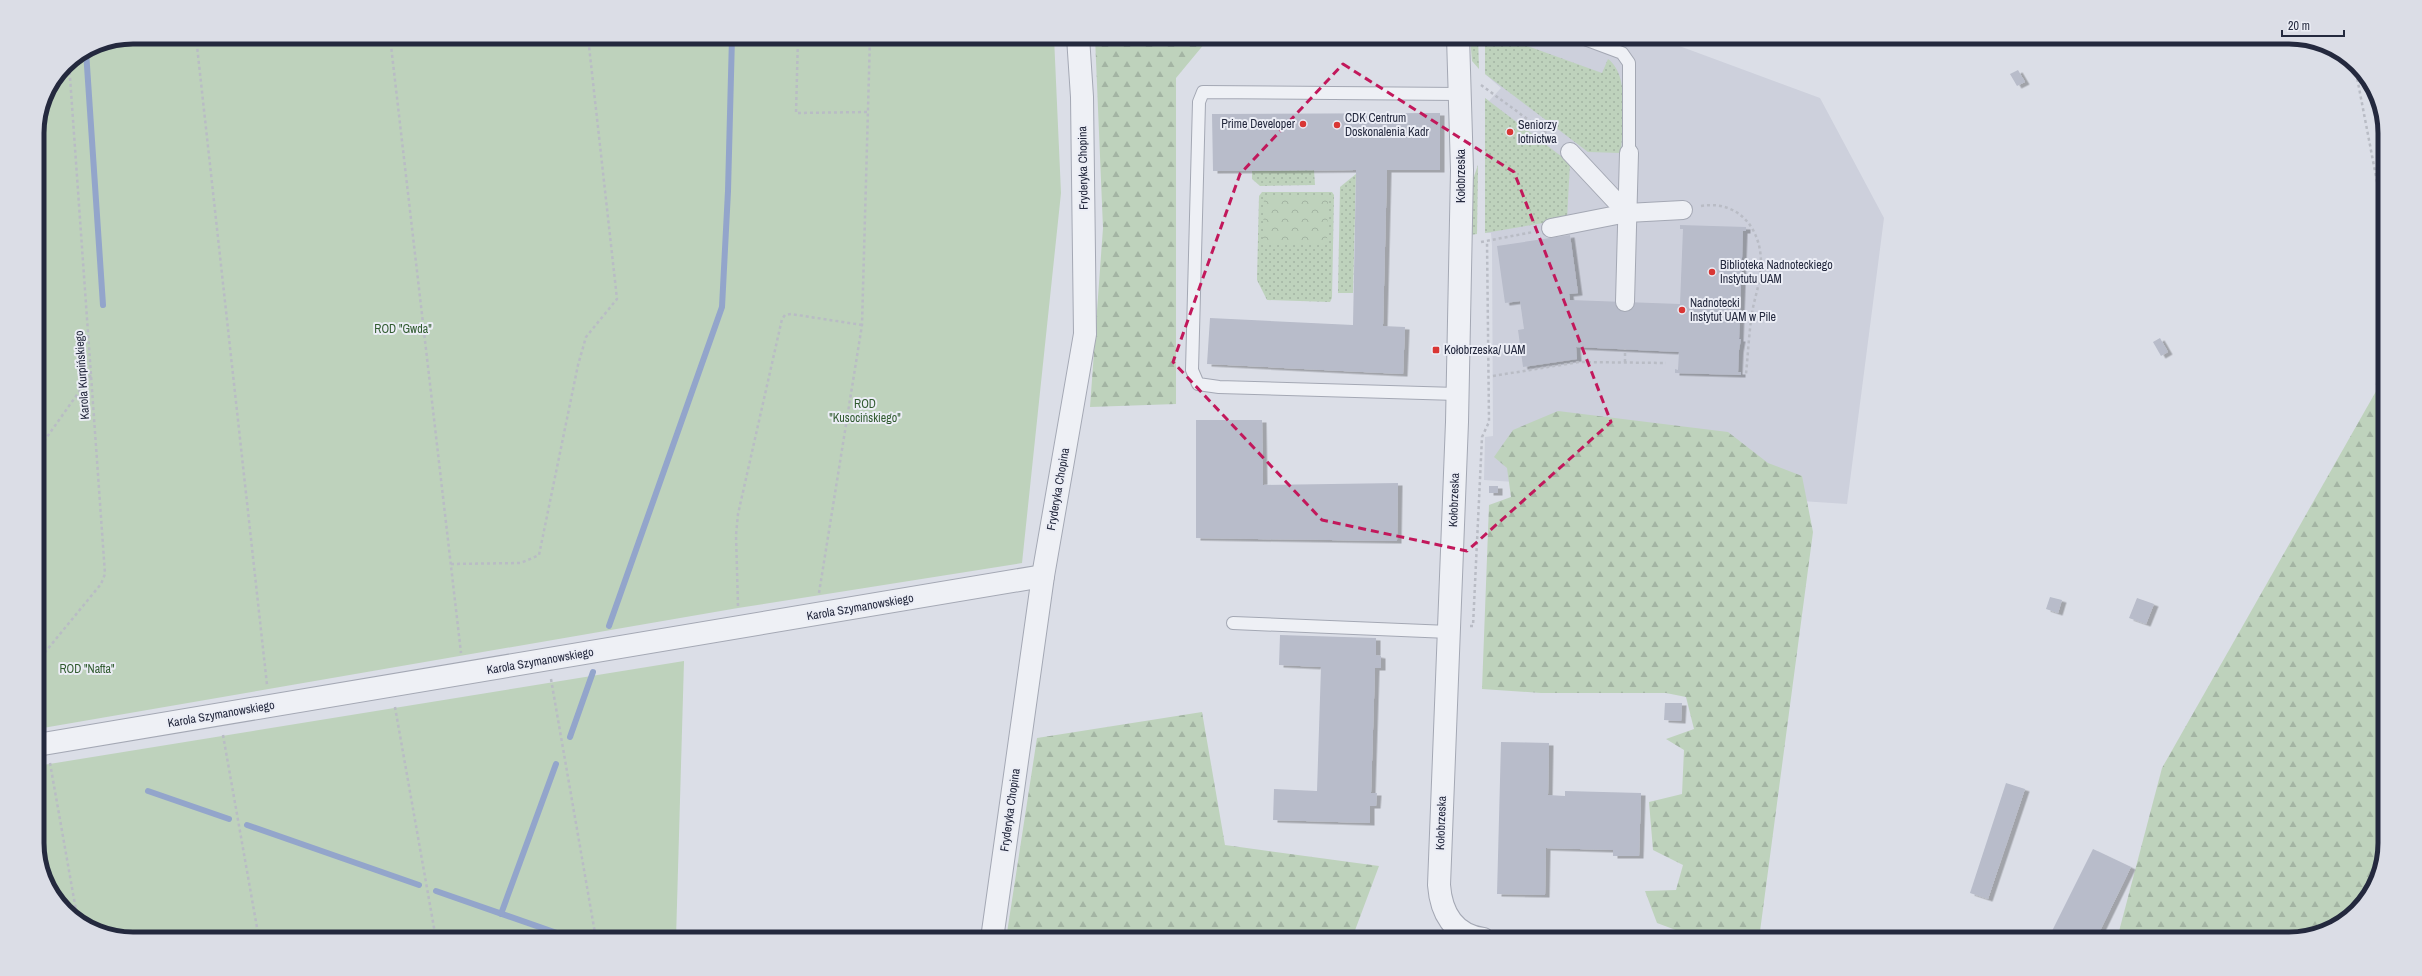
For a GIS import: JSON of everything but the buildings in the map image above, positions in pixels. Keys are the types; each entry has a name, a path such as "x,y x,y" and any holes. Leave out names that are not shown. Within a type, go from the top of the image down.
{"street":[{"name":"Fryderyka Chopina","path":"993,932 1043,576 1085,334 1082,97 1078,44"},
{"name":"Kołobrzeska","path":"1458,44 1460,83 1460,244 1457,394 1439,885 1440,903 1446,916 1458,930 1462,932"},
{"path":"1570,152 1627,213"},
{"path":"1625,302 1629,153"},
{"path":"1551,228 1627,213 1683,210"},
{"name":"Karola Szymanowskiego","path":"44,744 1043,576"}],"lane":[{"path":"1598,44 1622,53 1629,63 1629,153"},
{"path":"1457,394 1219,387 1198,384 1192,370 1199,102 1203,92 1460,83"},
{"path":"1233,623 1449,628"}],"path":[{"path":"197,44 267,690"},
{"path":"391,44 461,656"},
{"path":"451,564 521,563 539,555 578,365 586,337 617,299 589,44"},
{"path":"798,44 796,113 868,112"},
{"path":"819,595 862,325 870,44"},
{"name":"Karola Kurpińskiego","path":"44,653 101,584 105,574 70,70"},
{"path":"2357,75 2378,187"},
{"path":"1460,83 1495,94 1570,152"},
{"path":"1683,210 1715,206 1734,211 1747,219 1754,230 1760,251 1761,274 1752,314 1746,374"},
{"path":"1460,244 1487,241 1551,228"},
{"path":"1449,628 1473,626 1482,437 1489,422 1487,241"},
{"path":"1740,313 1752,314"},
{"path":"738,608 736,535 738,514 782,319 785,315 791,314 862,325"},
{"path":"1625,349 1625,362"},
{"path":"1493,376 1579,362 1666,363"},
{"path":"2377,385 2378,371"},
{"path":"44,441 91,375"},
{"path":"548,659 595,932"},
{"path":"396,708 435,932"},
{"path":"223,736 258,932"},
{"path":"50,764 76,912"}],"highlighted area":[{"path":"1343,64 1514,172 1611,422 1467,551 1322,520 1173,362 1240,174"}],"shaded area":[{"name":"Nadnotecki Instytut UAM w Pile","path":"1485,44 1674,44 1820,98 1884,218 1847,504 1484,480 1485,437 1493,436 1492,245 1491,233 1485,233 1485,98 1489,101 1501,88 1485,74"}],"green space":[{"path":"133,44 1054,44 1061,193 1022,563 738,608 44,728 44,133 47,110 51,99 59,83 66,74 83,59 94,53 110,47"},
{"path":"1095,44 1204,44 1176,78 1176,404 1090,407 1103,228"},
{"path":"1471,44 1478,44 1479,69 1472,61"},
{"path":"1485,44 1522,44 1602,73 1608,59 1615,67 1620,77 1624,102 1621,153 1588,152 1485,74"},
{"path":"1485,98 1570,163 1567,219 1485,233"},
{"path":"1478,165 1477,234 1470,235 1472,182"},
{"path":"1314,170 1315,185 1260,186 1252,179 1252,171"},
{"path":"1356,174 1353,293 1338,293 1340,187"},
{"path":"1262,192 1332,192 1334,195 1332,298 1330,302 1267,300 1257,280 1259,196"},
{"path":"1264,196 1328,197 1327,244 1263,243"},
{"path":"2378,388 2378,849 2373,872 2363,893 2348,910 2334,920 2318,927 2301,931 2119,932 2162,768"},
{"path":"1558,411 1728,432 1768,463 1802,476 1813,532 1760,932 1681,932 1657,923 1645,891 1676,890 1683,865 1653,850 1649,802 1682,794 1684,750 1666,739 1694,729 1686,697 1666,693 1541,693 1482,689 1489,505 1511,497 1507,468 1494,457 1513,430"},
{"path":"684,661 676,932 133,932 110,929 88,920 79,914 62,897 53,882 46,861 44,849 44,765"},
{"path":"1202,712 1225,845 1379,866 1354,932 1007,932 1037,738"}],"waterway":[{"path":"609,626 722,307 728,191 732,44"},
{"path":"86,57 103,305"},
{"path":"570,737 593,672"},
{"path":"501,914 556,764"},
{"path":"148,791 229,819"},
{"path":"247,825 419,885"},
{"path":"436,891 554,932"}],"place":[{"name":"Prime Developer","path":"1303,124"},
{"name":"CDK Centrum Doskonalenia Kadr","path":"1337,125"},
{"name":"Seniorzy lotnictwa","path":"1510,132"},
{"name":"Biblioteka Nadnoteckiego Instytutu UAM","path":"1712,272"},
{"name":"Nadnotecki Instytut UAM w Pile","path":"1682,310"},
{"name":"Kołobrzeska/ UAM","path":"1436,350"}],"park label":[{"name":"ROD \"Gwda\"","path":"403,329"},
{"name":"ROD \"Kusocińskiego\"","path":"865,411"},
{"name":"ROD \"Nafta\"","path":"87,669"}]}
